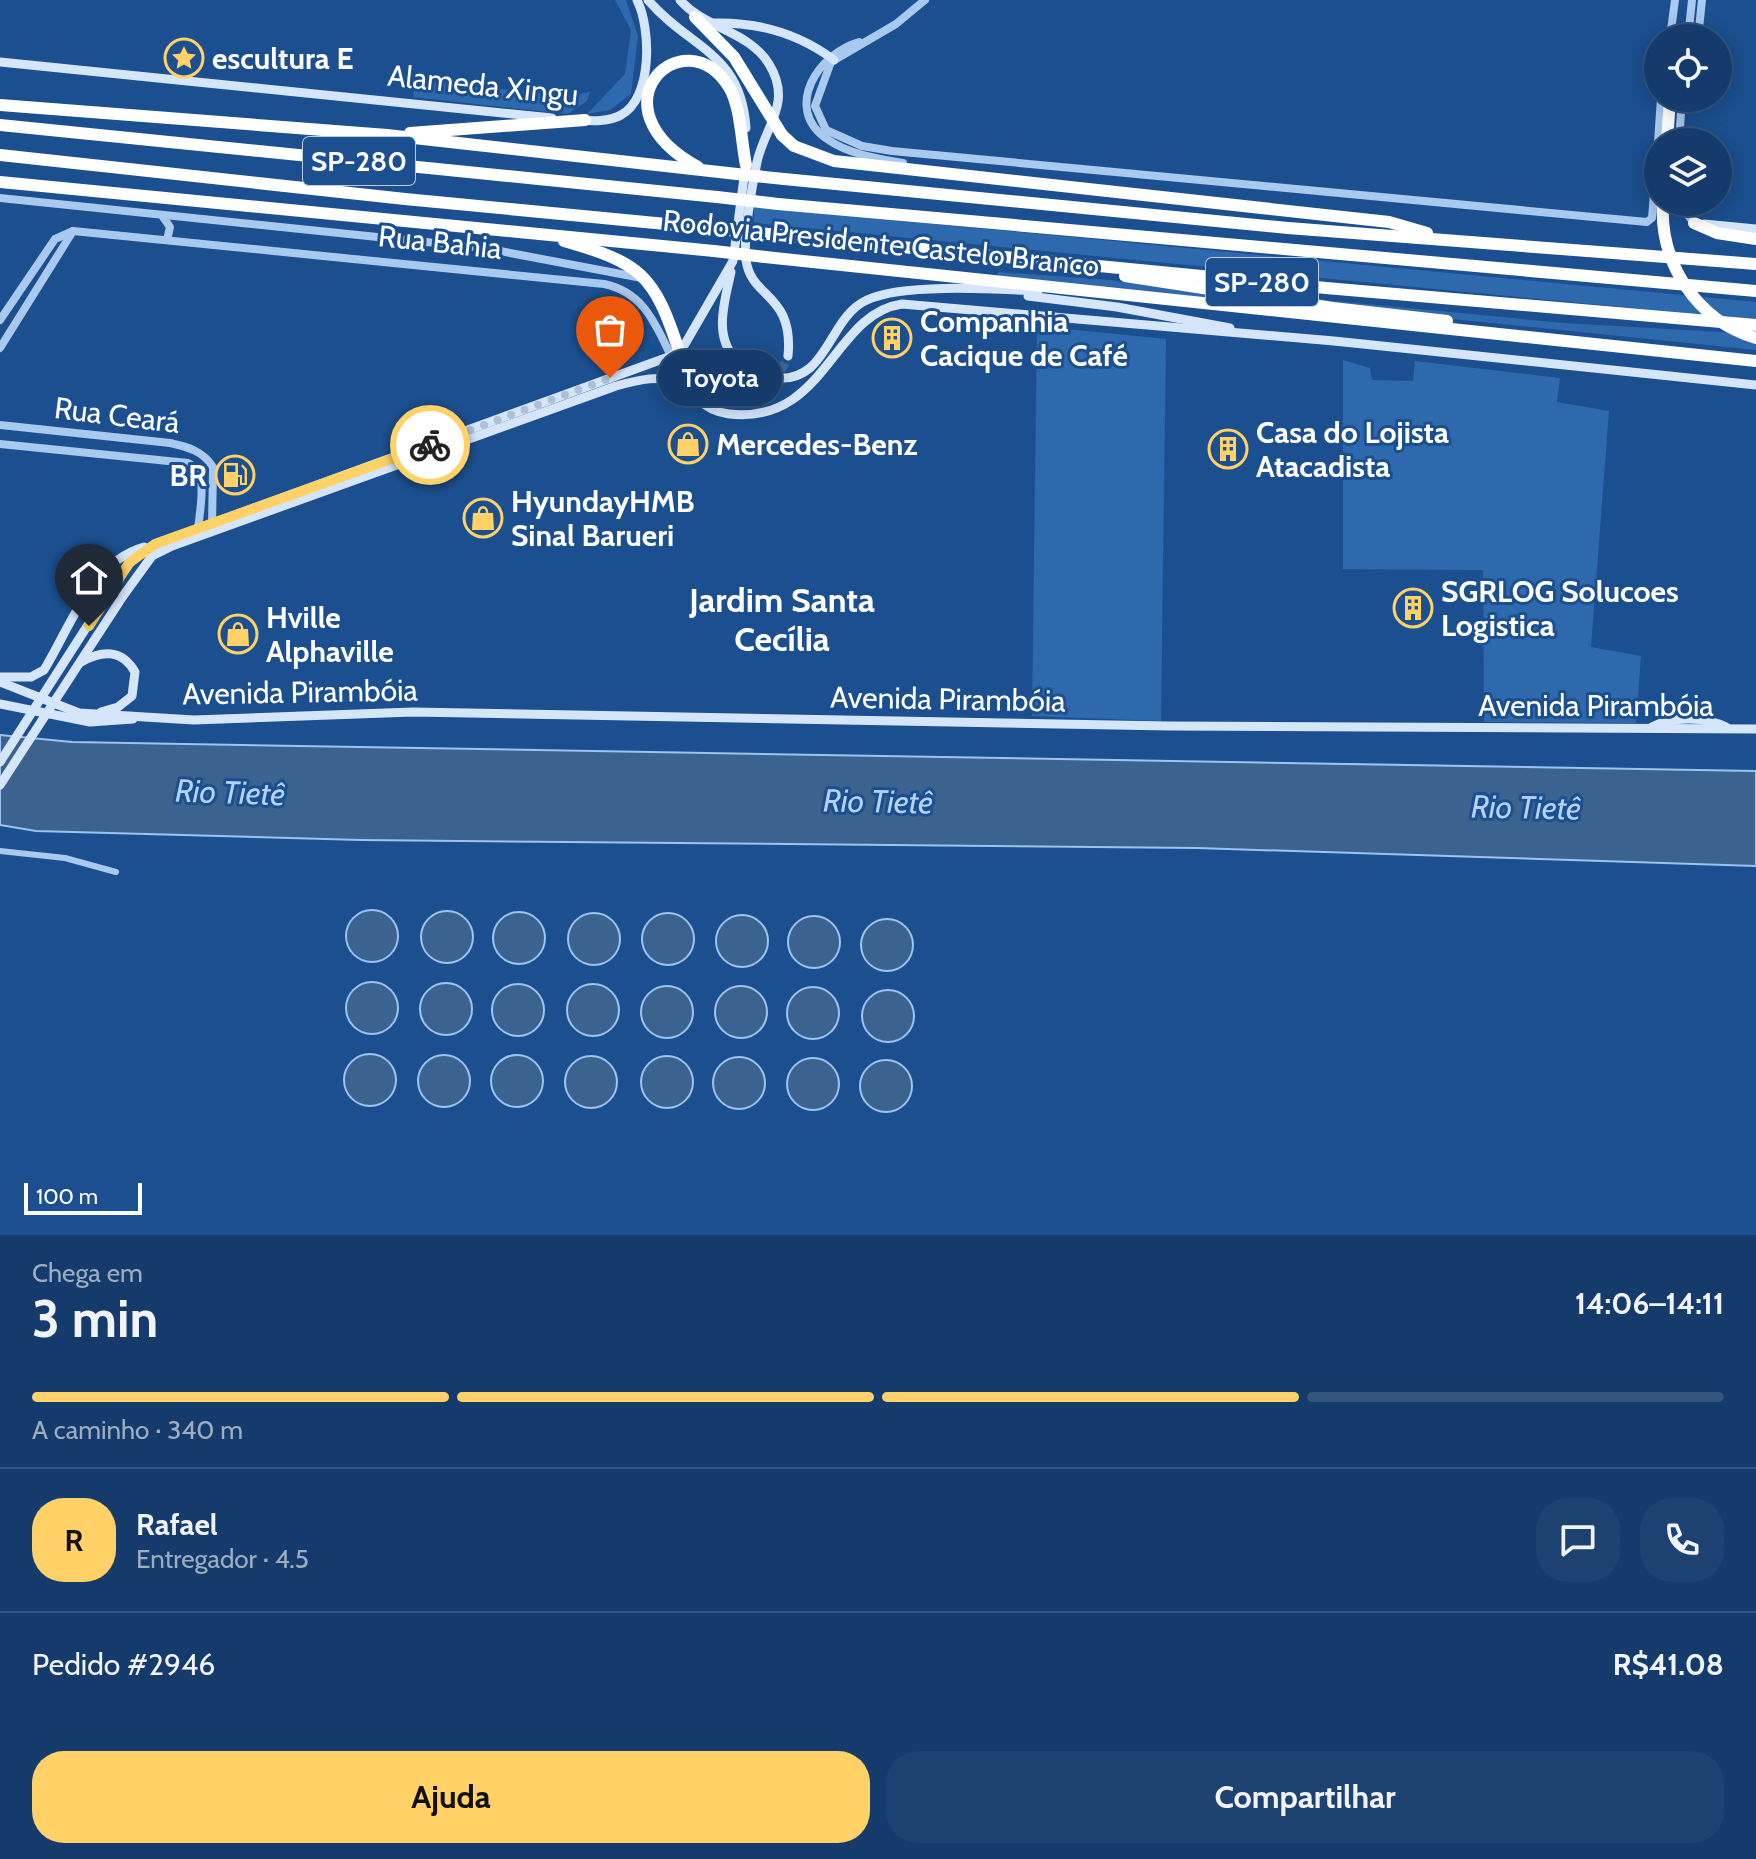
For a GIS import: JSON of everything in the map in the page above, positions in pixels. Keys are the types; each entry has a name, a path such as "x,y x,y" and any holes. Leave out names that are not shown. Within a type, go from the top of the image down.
{"highway":[{"path":"693,14 734,57 761,106 782,135 794,146 834,161 1389,222 1438,238 1756,264"},
{"path":"709,172 665,146 649,117 647,93 651,82 657,71 679,61 710,66 730,88 746,165"},
{"name":"Rodovia Presidente Castelo Branco","path":"0,105 387,135 709,172 1288,228 1438,238"},
{"path":"387,135 585,120"},
{"name":"Rodovia Presidente Castelo Branco","path":"0,125 778,204 1756,291"},
{"name":"Rodovia Presidente Castelo Branco","path":"0,155 405,199 1756,325"},
{"name":"Rodovia Presidente Castelo Branco","path":"0,182 530,232 1756,361"},
{"path":"1665,216 1670,255 1694,298 1711,316 1733,330 1756,338"},
{"path":"1694,223 1717,233 1756,239"},
{"path":"530,232 612,255 637,269 649,282 675,354"},
{"path":"1039,260 1333,308 1572,336 1643,350"}],"main road":[{"name":"Alameda Xingu","path":"0,62 585,120 625,114 637,99 648,47 637,0"},
{"path":"648,0 673,25 716,55 731,74 742,98 746,165 733,261 721,319 723,336 740,365 754,373 777,379 801,375 816,363 850,313 867,299 933,291 979,290 1112,294"},
{"path":"680,0 693,14 756,49 770,64 776,79 777,117 757,162 745,256 752,277 786,319 788,356"},
{"path":"711,23 752,24 782,32 831,58"},
{"path":"1694,223 1756,229"},
{"path":"212,527 675,354 733,261"},
{"path":"979,290 1147,312 1265,336"},
{"path":"675,354 684,383 705,406 723,413 741,415 776,407 814,383 871,315 882,307 902,304 1265,336 1756,385"},
{"path":"648,378 650,364"},
{"path":"0,679 31,677 44,670 107,565 132,550 198,532 572,401 648,378 684,383 728,402 751,401 771,389"},
{"path":"0,785 152,556 198,532"},
{"path":"0,762 111,589 135,556 155,544"},
{"path":"81,662 98,654 113,653 124,658 135,672 135,690 127,703 91,714"},
{"path":"0,679 67,709 141,718"},
{"path":"0,702 9,698 12,686"},
{"path":"0,702 90,722 141,718"},
{"name":"Avenida Pirambóia","path":"141,718 222,720 413,712 790,722 1649,728 1663,721 1713,721 1729,729 1756,729"}],"street":[{"path":"925,0 896,24 818,68 808,91 808,115 815,129 828,140 854,152 933,172"},
{"path":"1672,24 1675,0"},
{"path":"1689,24 1692,0"},
{"path":"1699,24 1702,0"},
{"path":"831,58 817,94 816,114 826,130 862,146 1647,222 1652,216"},
{"path":"0,198 163,217 308,227 484,248 639,277 649,282"},
{"path":"1689,216 1694,223"},
{"path":"163,217 170,227 167,240"},
{"path":"0,348 73,231"},
{"name":"Rua Bahia","path":"55,239 73,231 618,286 643,305 675,354"},
{"path":"0,320 55,239 66,245"},
{"name":"Rua Ceará","path":"0,425 170,443 201,453 213,467 215,477 212,527"},
{"path":"85,451 87,435"},
{"name":"Rua Ceará","path":"0,444 172,460 196,467 200,478 198,532"},
{"path":"0,851 65,858 116,872"}],"shaded area":[{"path":"615,0 626,0 638,36 631,94 610,110 587,114 625,74 631,30"},
{"path":"415,80 568,96 590,92 587,101 568,114 413,97"},
{"path":"754,207 1756,302 1756,320 754,223"},
{"path":"998,272 1110,280 1362,318 997,276"},
{"path":"1314,299 1564,323 1756,334 1756,350 1442,318"},
{"path":"1037,326 1166,339 1161,721 1032,716"},
{"path":"1343,360 1370,368 1372,380 1413,381 1415,361 1560,378 1557,402 1609,411 1591,647 1641,656 1636,723 1484,722 1483,570 1343,569"}],"water":[{"name":"Rio Tietê","path":"0,735 72,742 1756,771 1756,866 1197,848 361,840 36,831 0,825"},
{"path":"372,910 390,918 398,936 390,954 372,962 354,954 346,936 354,918"},
{"path":"447,911 465,919 473,937 465,955 447,963 429,955 421,937 429,919"},
{"path":"519,912 537,920 545,938 537,956 519,964 501,956 493,938 501,920"},
{"path":"594,913 612,921 620,939 612,957 594,965 576,957 568,939 576,921"},
{"path":"668,913 686,921 694,939 686,957 668,965 650,957 642,939 650,921"},
{"path":"742,915 760,923 768,941 760,959 742,967 724,959 716,941 724,923"},
{"path":"814,916 832,924 840,942 832,960 814,968 796,960 788,942 796,924"},
{"path":"887,919 905,927 913,945 905,963 887,971 869,963 861,945 869,927"},
{"path":"372,982 390,990 398,1008 390,1026 372,1034 354,1026 346,1008 354,990"},
{"path":"446,983 464,991 472,1009 464,1027 446,1035 428,1027 420,1009 428,991"},
{"path":"518,984 536,992 544,1010 536,1028 518,1036 500,1028 492,1010 500,992"},
{"path":"593,984 611,992 619,1010 611,1028 593,1036 575,1028 567,1010 575,992"},
{"path":"667,986 685,994 693,1012 685,1030 667,1038 649,1030 641,1012 649,994"},
{"path":"741,986 759,994 767,1012 759,1030 741,1038 723,1030 715,1012 723,994"},
{"path":"813,987 831,995 839,1013 831,1031 813,1039 795,1031 787,1013 795,995"},
{"path":"888,990 906,998 914,1016 906,1034 888,1042 870,1034 862,1016 870,998"},
{"path":"370,1054 388,1062 396,1080 388,1098 370,1106 352,1098 344,1080 352,1062"},
{"path":"444,1055 462,1063 470,1081 462,1099 444,1107 426,1099 418,1081 426,1063"},
{"path":"517,1055 535,1063 543,1081 535,1099 517,1107 499,1099 491,1081 499,1063"},
{"path":"591,1056 609,1064 617,1082 609,1100 591,1108 573,1100 565,1082 573,1064"},
{"path":"667,1056 685,1064 693,1082 685,1100 667,1108 649,1100 641,1082 649,1064"},
{"path":"739,1057 757,1065 765,1083 757,1101 739,1109 721,1101 713,1083 721,1065"},
{"path":"813,1058 831,1066 839,1084 831,1102 813,1110 795,1102 787,1084 795,1066"},
{"path":"886,1060 904,1068 912,1086 904,1104 886,1112 868,1104 860,1086 868,1068"}],"tunnel":[{"path":"775,383 788,356"}],"way so far":[{"path":"430,445 610,378"}],"place":[{"name":"escultura E","path":"184,58"},
{"name":"Companhia Cacique de Café","path":"892,338"},
{"name":"Toyota","path":"610,378"},
{"name":"Mercedes-Benz","path":"688,444"},
{"name":"Casa do Lojista Atacadista","path":"1228,449"},
{"name":"BR","path":"235,475"},
{"name":"HyundayHMB Sinal Barueri","path":"483,518"},
{"name":"SGRLOG Solucoes Logistica","path":"1413,608"},
{"name":"Hville Alphaville","path":"238,634"}],"district":[{"name":"Jardim Santa Cecília","path":"782,620"}],"route":[{"path":"89,626 129,563 155,544 430,445"}]}
